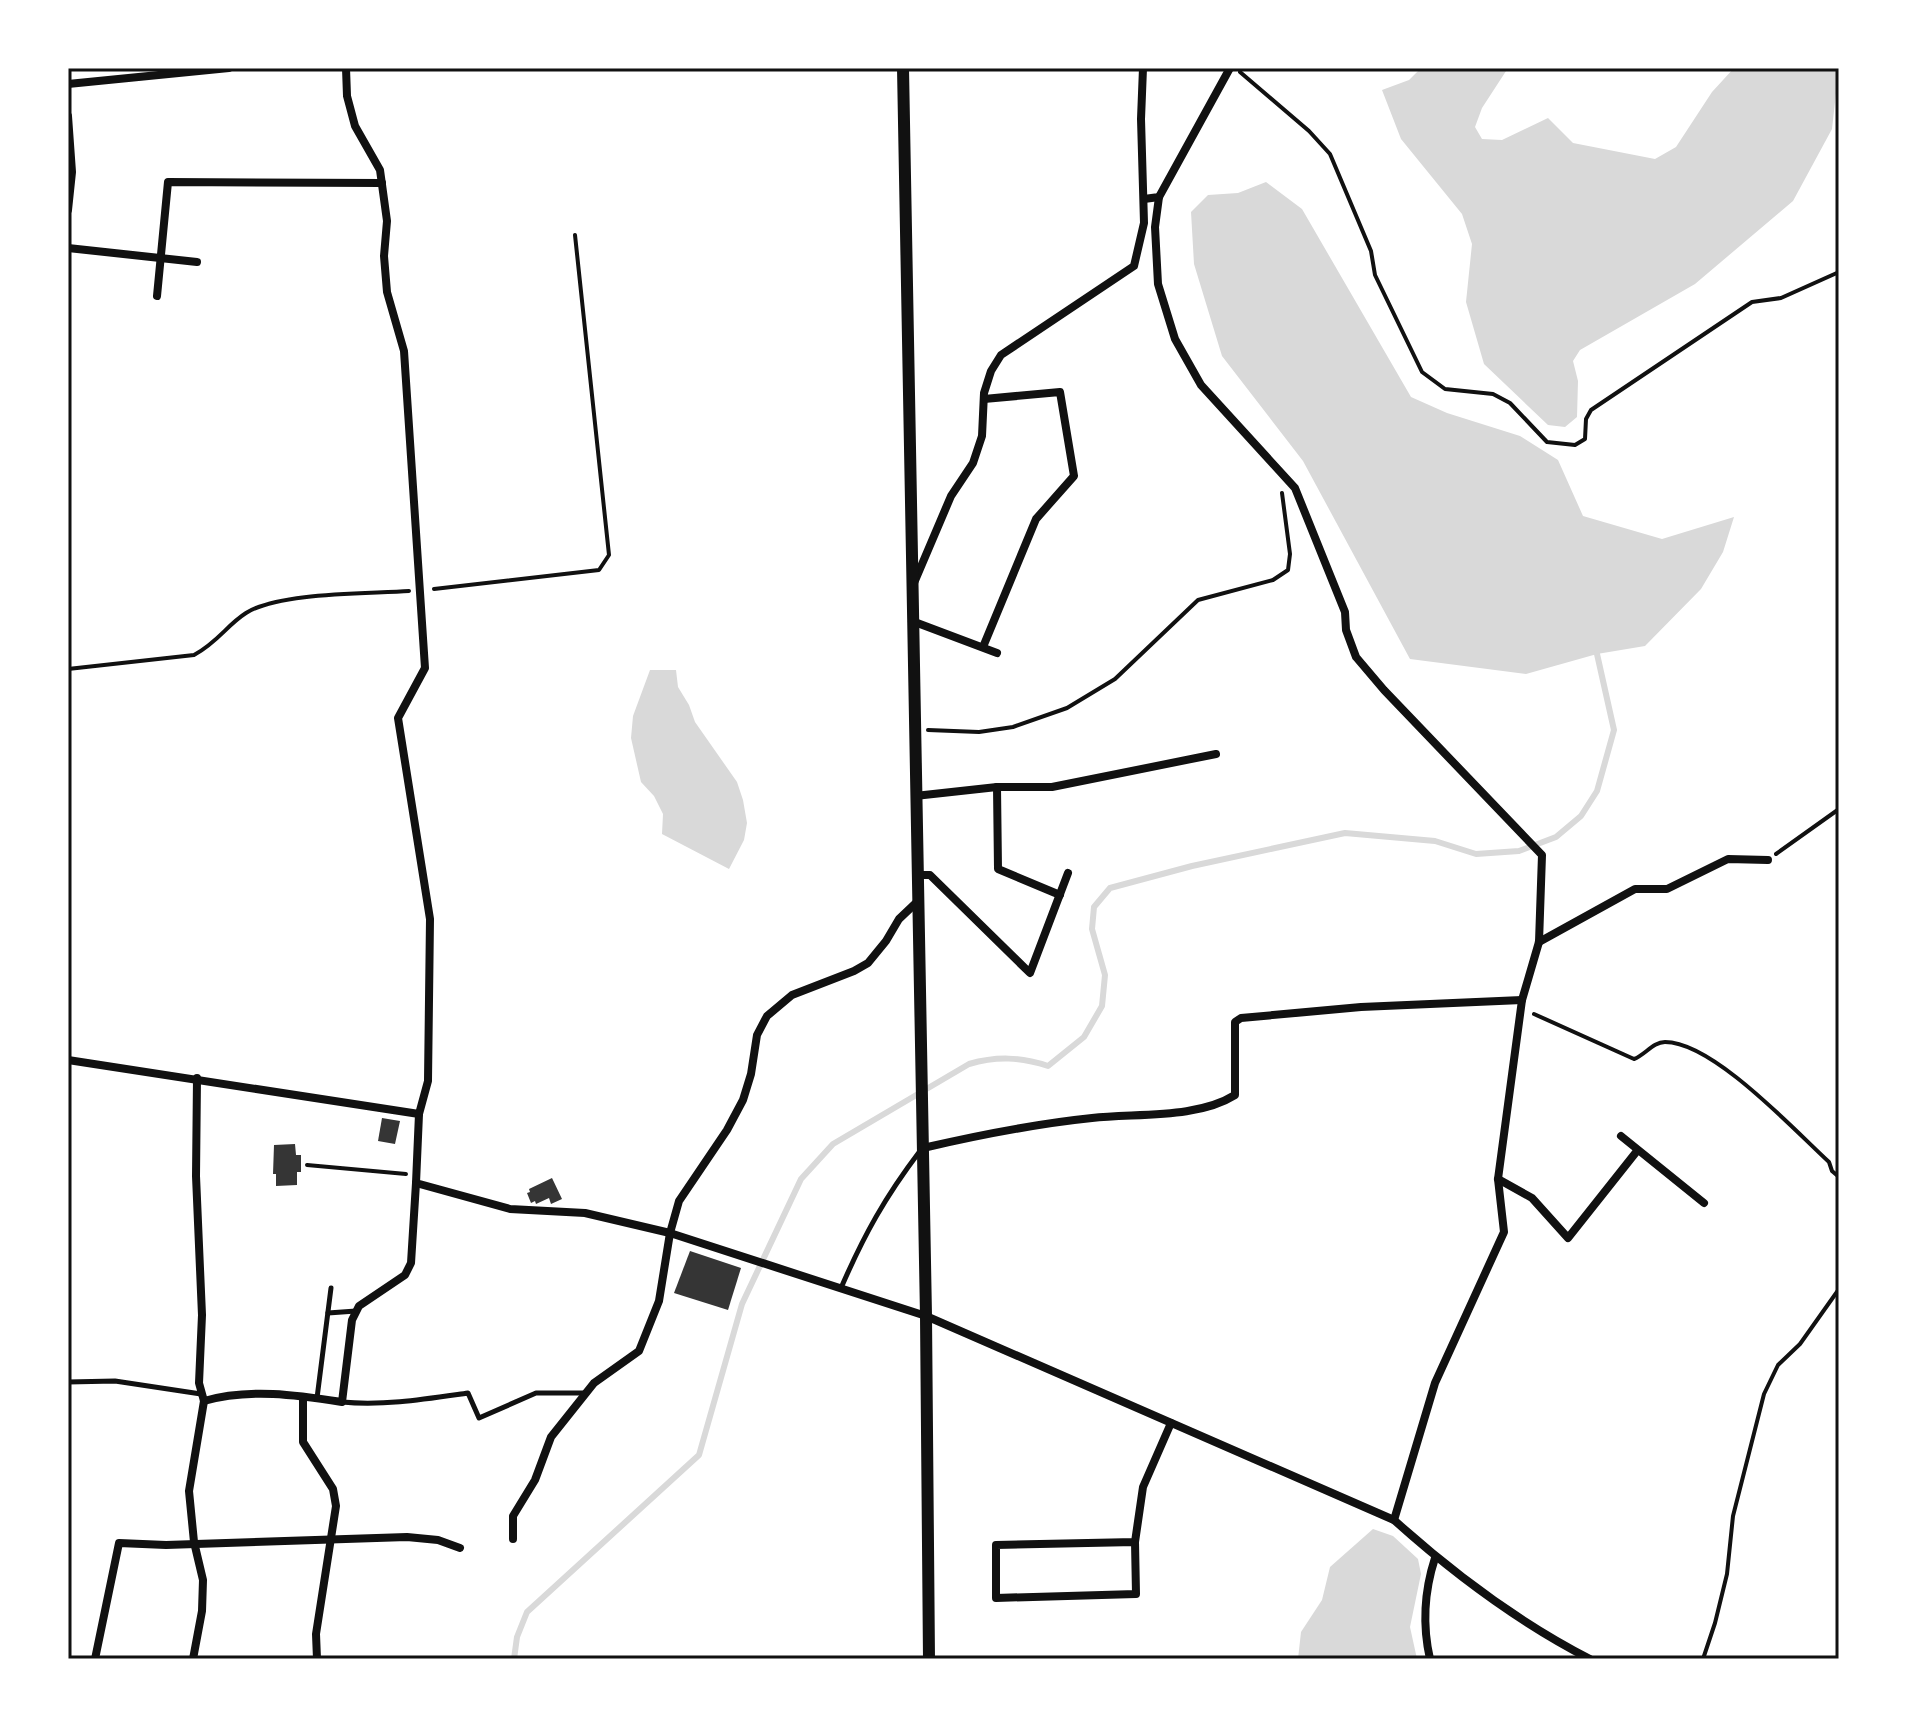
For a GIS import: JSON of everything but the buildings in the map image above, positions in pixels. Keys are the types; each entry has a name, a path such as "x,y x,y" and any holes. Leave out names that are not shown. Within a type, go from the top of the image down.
{"street":[{"path":"68,84 229,68"},
{"path":"203,1398 244,1394 342,1402 352,1320 359,1306 405,1275 411,1263 419,1114 428,1081 430,919 398,718 425,668 404,351 387,292 384,256 387,221 382,183 380,170 355,126 347,96 346,68"},
{"path":"903,68 926,1316 929,1659"},
{"path":"911,591 951,496 973,463 982,436 984,399 991,371 1001,355 1134,266 1144,223 1143,68"},
{"path":"1233,68 1159,197 1155,227 1158,284 1175,339 1201,385 1295,488 1345,612 1346,630 1356,657 1542,855 1539,942 1522,1004 1498,1179 1504,1232 1435,1383 1394,1520"},
{"path":"68,116 72,172 68,210"},
{"path":"157,296 168,182 382,183"},
{"path":"1144,199 1159,197"},
{"path":"68,248 197,262"},
{"path":"983,647 1036,519 1074,476 1060,392 984,399"},
{"path":"912,621 997,653"},
{"path":"915,796 997,787 1052,787 1216,754"},
{"path":"997,787 998,869 1060,895"},
{"path":"1539,942 1635,889 1667,889 1728,859 1768,860"},
{"path":"917,875 930,875 1030,973 1068,873"},
{"path":"513,1539 513,1516 535,1480 551,1437 585,1393 639,1351 659,1301 670,1233 679,1201 727,1130 743,1100 757,1035 767,1016 792,995 868,963 899,919 918,901"},
{"path":"923,1148 1002,1130 1091,1118 1197,1109 1221,1103 1235,1095 1235,1022 1241,1018 1361,1007 1522,1004"},
{"path":"68,1060 419,1114"},
{"path":"193,1659 202,1611 203,1580 194,1542 189,1491 203,1398 199,1383 202,1315 196,1176 197,1078"},
{"path":"1621,1136 1704,1203"},
{"path":"1498,1179 1532,1198 1568,1238 1637,1151"},
{"path":"416,1183 510,1209 585,1213 670,1233 926,1316 1394,1520 1435,1558 1509,1613 1590,1659"},
{"path":"303,1397 303,1442 333,1489 336,1506 316,1634 317,1659"},
{"path":"1135,1542 996,1545 996,1598 1136,1594 1135,1542 1143,1487 1171,1423"},
{"path":"95,1659 119,1543 166,1545 407,1537 438,1540 460,1548"},
{"path":"1430,1659 1424,1616 1426,1586 1435,1558"}],"lane":[{"path":"841,1288 863,1236 892,1188 923,1148"},
{"path":"317,1398 331,1288"},
{"path":"328,1313 357,1311"},
{"path":"68,1382 115,1381 203,1398"},
{"path":"342,1402 409,1401 468,1393 479,1418 536,1393 585,1393"}],"path":[{"path":"1233,68 1309,131 1330,154 1371,251 1375,275 1422,372 1445,389 1493,394 1510,403 1547,442 1575,445 1585,439 1586,419 1591,410 1752,302 1781,298 1839,272"},
{"path":"68,669 194,655 212,645 245,613 275,600 419,590 599,570 609,555 575,235"},
{"path":"914,730 990,731 1013,727 1067,708 1115,679 1198,600 1273,580 1288,570 1290,554 1281,494 1295,488"},
{"path":"1768,860 1839,809"},
{"path":"1522,1004 1562,1029 1634,1059 1664,1042 1714,1060 1737,1076 1817,1151 1839,1177"},
{"path":"307,1165 408,1174"},
{"path":"1703,1659 1727,1574 1733,1516 1764,1394 1778,1365 1800,1344 1839,1289"}],"shaded area":[{"path":"1421,68 1508,68 1482,108 1475,127 1482,139 1502,140 1548,118 1573,143 1655,159 1676,147 1712,92 1734,68 1835,68 1838,75 1832,129 1793,201 1695,284 1580,350 1573,361 1578,381 1577,417 1565,427 1548,425 1484,364 1466,302 1472,244 1462,214 1401,139 1382,90 1409,80"},
{"path":"1266,182 1302,209 1411,397 1447,413 1520,436 1558,460 1583,516 1662,539 1734,517 1723,552 1701,589 1645,646 1597,654 1526,674 1410,659 1303,461 1222,356 1194,264 1191,212 1208,195 1238,193"},
{"path":"650,670 676,670 678,687 695,722 737,782 747,823 744,840 729,869 662,834 663,814 654,796 641,782 631,738 633,716"},
{"path":"1373,1529 1393,1536 1418,1559 1421,1574 1410,1627 1417,1659 1298,1659 1301,1632 1322,1600 1330,1567"}],"waterway":[{"path":"514,1659 517,1637 527,1612 699,1455 742,1304 801,1179 833,1144 969,1064 1008,1059 1048,1066 1084,1037 1102,1006 1105,975 1092,929 1094,907 1110,888 1192,866 1345,833 1435,841 1476,854 1519,851 1556,837 1581,816 1597,791 1614,730 1597,654"}]}
